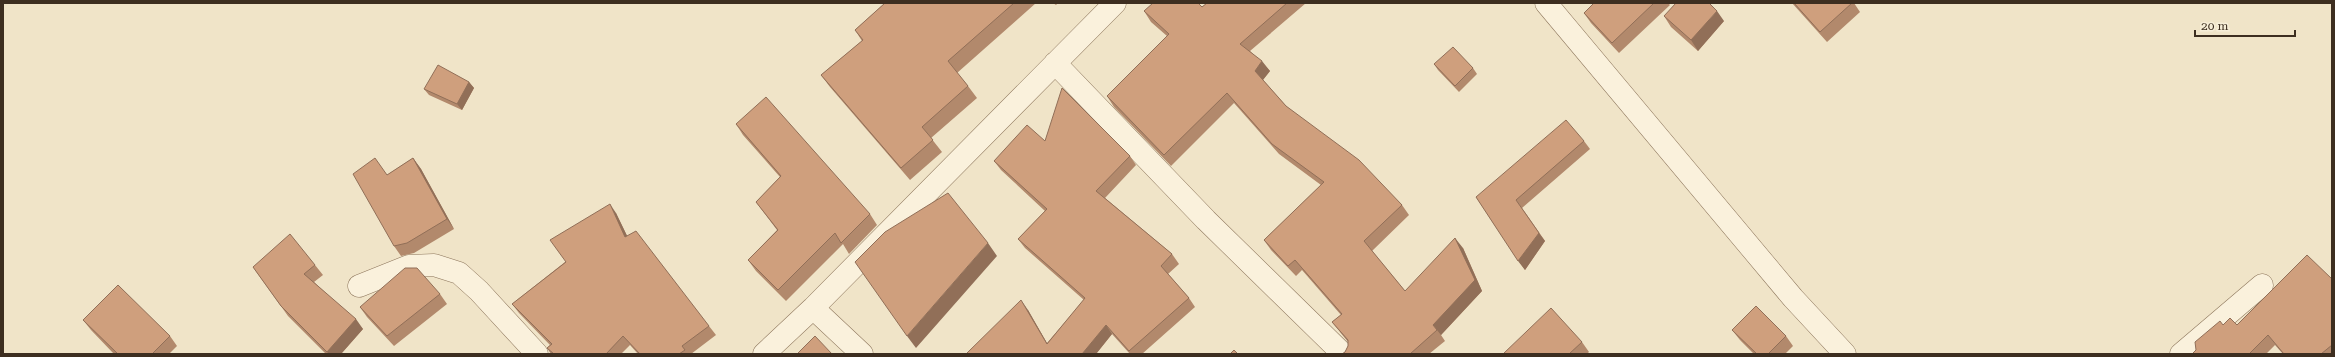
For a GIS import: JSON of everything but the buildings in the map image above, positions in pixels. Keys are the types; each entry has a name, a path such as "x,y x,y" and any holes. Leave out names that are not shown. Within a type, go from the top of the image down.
{"street":[{"path":"764,354 813,308 1115,3"},
{"path":"1546,3 1793,298 1845,354"},
{"path":"1055,63 1206,220 1343,354"},
{"path":"359,286 409,266 434,265 459,273 479,291 537,354"},
{"path":"2181,354 2262,285"},
{"path":"813,308 862,354"}]}
